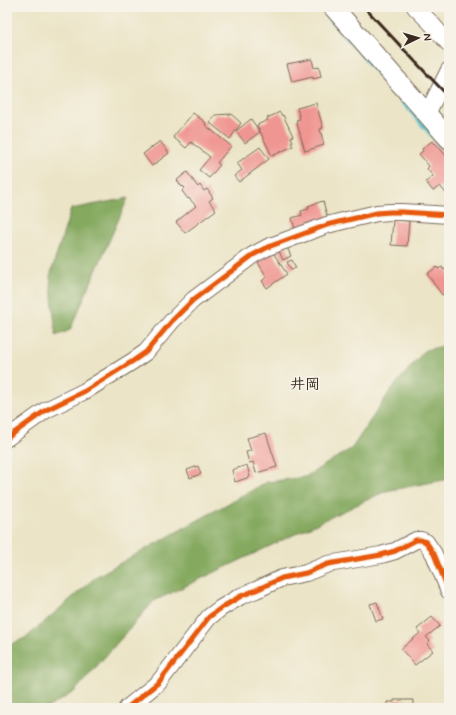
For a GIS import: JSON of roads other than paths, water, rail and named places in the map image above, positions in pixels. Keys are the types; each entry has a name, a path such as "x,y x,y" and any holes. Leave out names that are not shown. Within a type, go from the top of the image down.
{"street":[{"path":"333,7 449,139"},
{"path":"415,7 449,44"},
{"path":"427,114 449,70"},
{"path":"7,438 46,410 85,391 146,352 172,321 193,300 253,256 268,247 327,225 377,213 402,212 449,215"},
{"path":"127,708 159,682 209,617 241,596 282,578 306,573 328,564 381,555 395,551 416,540 421,540 426,542 434,554 449,591"}],"waterway":[{"path":"331,20 449,155"}],"railway":[{"path":"364,7 449,97"}],"district":[{"name":"井岡","path":"305,385"}]}
